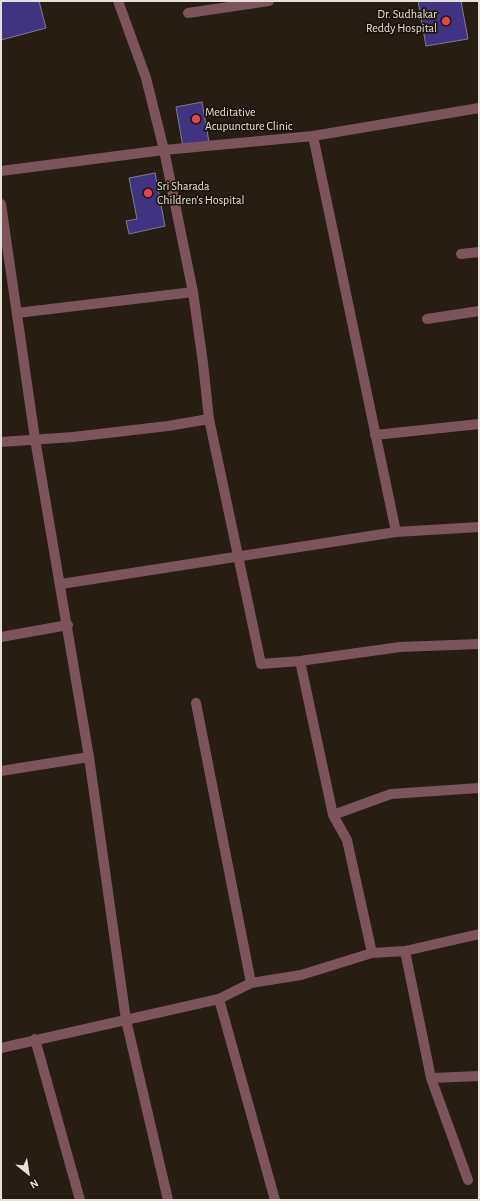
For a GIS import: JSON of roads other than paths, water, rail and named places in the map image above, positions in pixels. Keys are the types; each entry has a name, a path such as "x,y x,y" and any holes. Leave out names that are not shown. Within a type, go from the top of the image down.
{"street":[{"path":"118,1 146,78 164,150 193,292 209,419 261,664 300,661 400,647 479,644"},
{"path":"188,12 269,1"},
{"path":"1,171 164,150 312,136 479,108"},
{"path":"312,136 396,532"},
{"path":"1,204 35,439 68,625 89,757 126,1020 168,1200"},
{"path":"461,254 479,252"},
{"path":"17,313 193,292"},
{"path":"427,319 479,312"},
{"path":"1,442 73,437 168,426 209,419"},
{"path":"375,435 479,424"},
{"path":"61,584 396,532 479,528"},
{"path":"1,637 68,625"},
{"path":"300,661 333,814 347,840 372,953"},
{"path":"196,703 251,983"},
{"path":"1,771 89,757"},
{"path":"333,814 391,794 479,788"},
{"path":"1,1048 219,999 251,983 301,975 372,953 405,951 479,934"},
{"path":"405,951 431,1078 468,1180"},
{"path":"219,999 275,1200"},
{"path":"36,1039 80,1200"},
{"path":"431,1078 479,1076"}],"place":[{"name":"Dr. Sudhakar Reddy Hospital","path":"446,21"},
{"name":"Meditative Acupuncture Clinic","path":"196,119"},
{"name":"Sri Sharada Children's Hospital","path":"148,193"}]}
